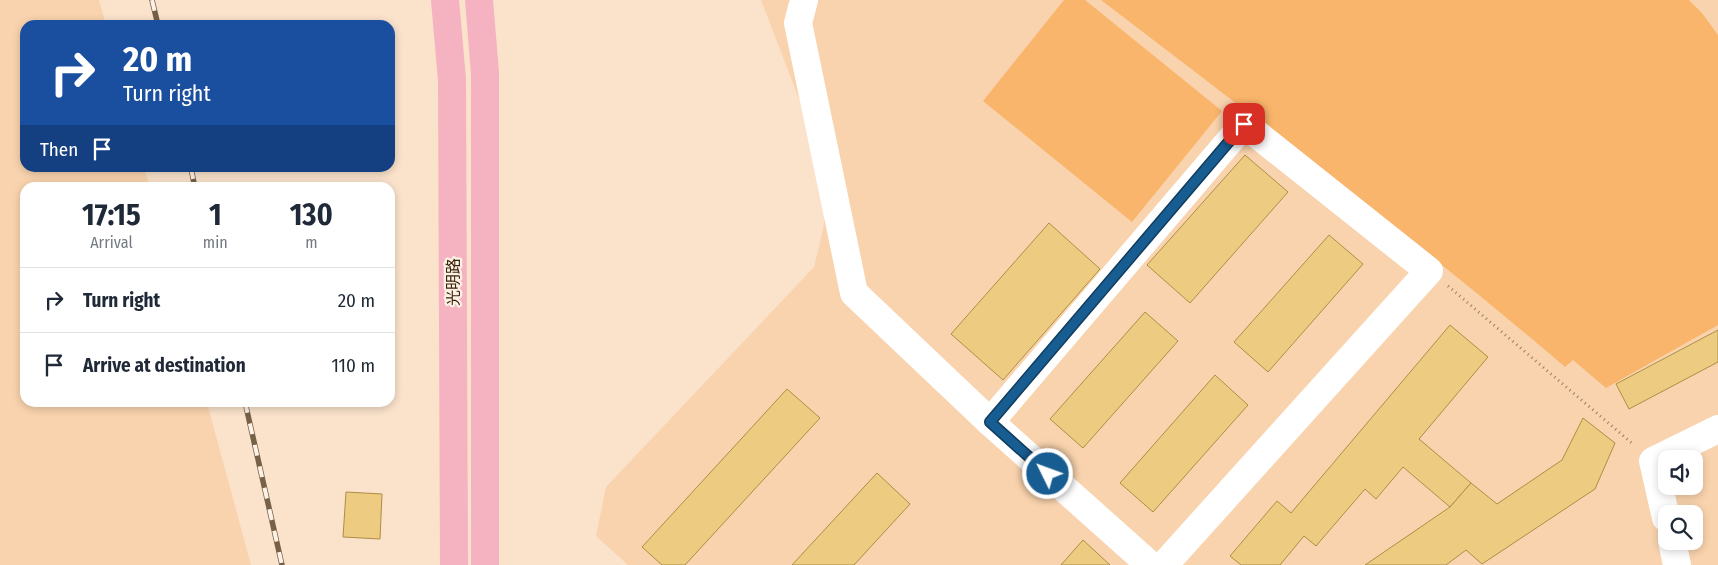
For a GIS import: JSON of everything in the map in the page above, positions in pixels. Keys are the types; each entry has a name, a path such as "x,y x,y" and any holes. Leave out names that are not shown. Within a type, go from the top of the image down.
{"main road":[{"name":"光明路","path":"445,0 452,80 454,565"},
{"name":"光明路","path":"479,0 485,73 485,565"}],"lane":[{"path":"804,0 798,23 854,293 990,422 1150,565"},
{"path":"990,422 1244,124 1429,271 1164,565"},
{"path":"1663,505 1653,461 1718,429"},
{"path":"1674,550 1677,565"}],"path":[{"path":"1429,271 1653,461"}],"shaded area":[{"path":"0,0 99,0 105,20 20,20 20,172 145,172 148,182 20,182 20,407 208,407 251,565 0,565"},
{"path":"761,0 1718,0 1718,565 628,565 596,536 606,487 814,267 823,230 826,206 801,104"},
{"path":"1064,0 1085,0 1222,111 1132,222 983,101"},
{"path":"1101,0 1689,0 1702,13 1718,35 1718,325 1606,388 1573,360 1565,367 1393,226"}],"building":[{"path":"1245,155 1288,192 1190,303 1147,265"},
{"path":"1049,223 1100,269 1003,380 951,334"},
{"path":"1329,235 1363,264 1268,372 1234,342"},
{"path":"1145,312 1178,341 1083,448 1050,419"},
{"path":"1450,325 1488,357 1419,439 1471,483 1450,507 1403,467 1376,499 1365,489 1316,546 1304,536 1280,565 1241,565 1230,556 1277,501 1291,513"},
{"path":"1718,330 1718,362 1629,409 1616,384"},
{"path":"1215,375 1248,405 1153,512 1120,483"},
{"path":"787,389 820,418 685,565 662,565 642,547"},
{"path":"1583,418 1615,443 1595,489 1482,564 1466,550 1446,565 1365,565 1450,507 1471,483 1497,504 1562,460"},
{"path":"877,473 910,504 854,565 792,565"},
{"path":"346,492 382,494 380,539 343,537"},
{"path":"1083,540 1110,565 1061,565"}],"railway":[{"path":"152,0 157,20"},
{"path":"192,172 194,182"},
{"path":"246,407 282,565"}],"route":[{"path":"1048,474 990,422 1244,124"}]}
